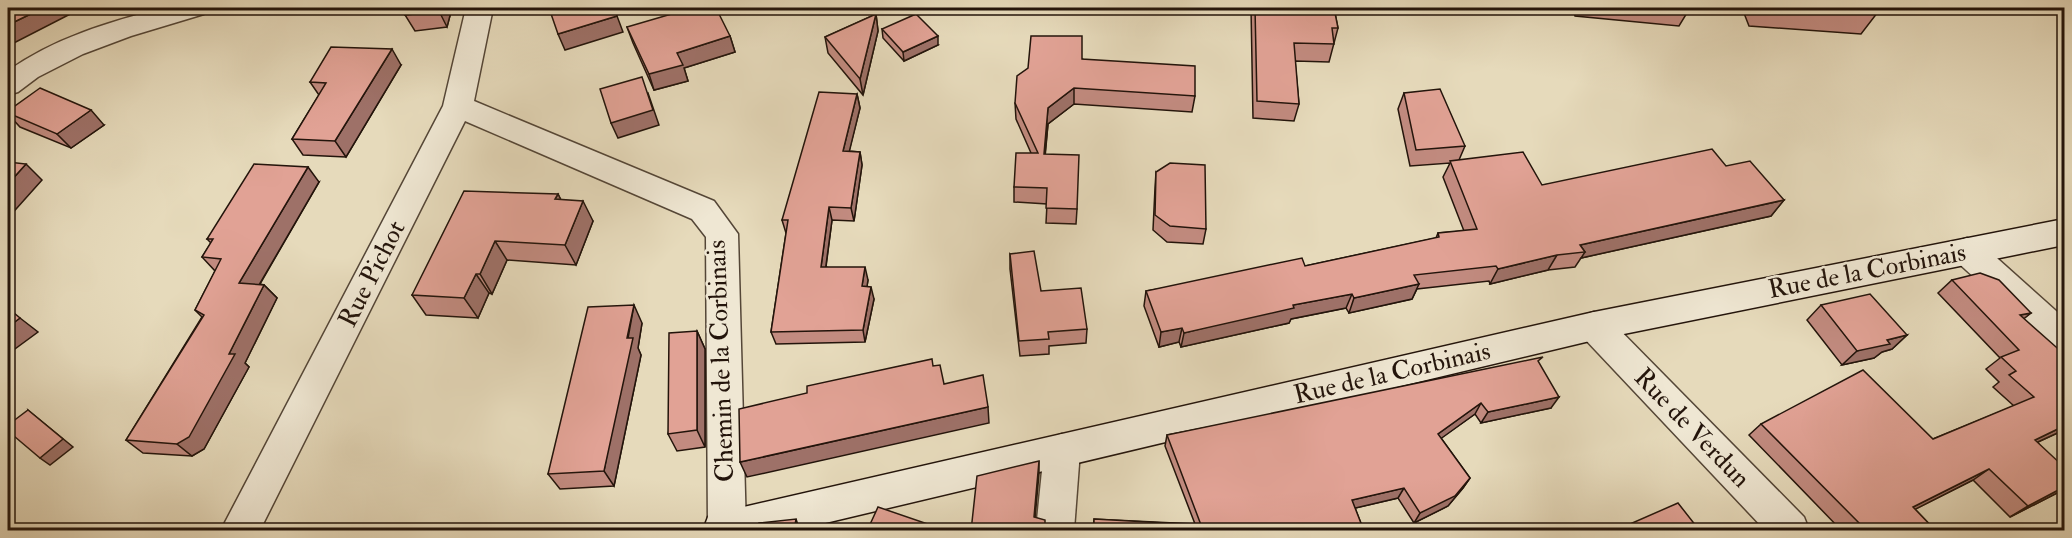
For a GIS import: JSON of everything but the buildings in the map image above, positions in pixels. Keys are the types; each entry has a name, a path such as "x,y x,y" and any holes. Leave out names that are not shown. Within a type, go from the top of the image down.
{"street":[{"path":"8,85 50,58 85,42 194,8"},
{"name":"Rue Pichot","path":"240,531 458,106 479,8"},
{"name":"Chemin de la Corbinais","path":"458,106 703,210 722,234 724,530"},
{"name":"Rue de la Corbinais","path":"724,530 1594,326 2064,232"},
{"path":"1967,251 2064,338"},
{"name":"Rue de Verdun","path":"1594,326 1790,531"},
{"path":"1055,531 1062,451"}]}
